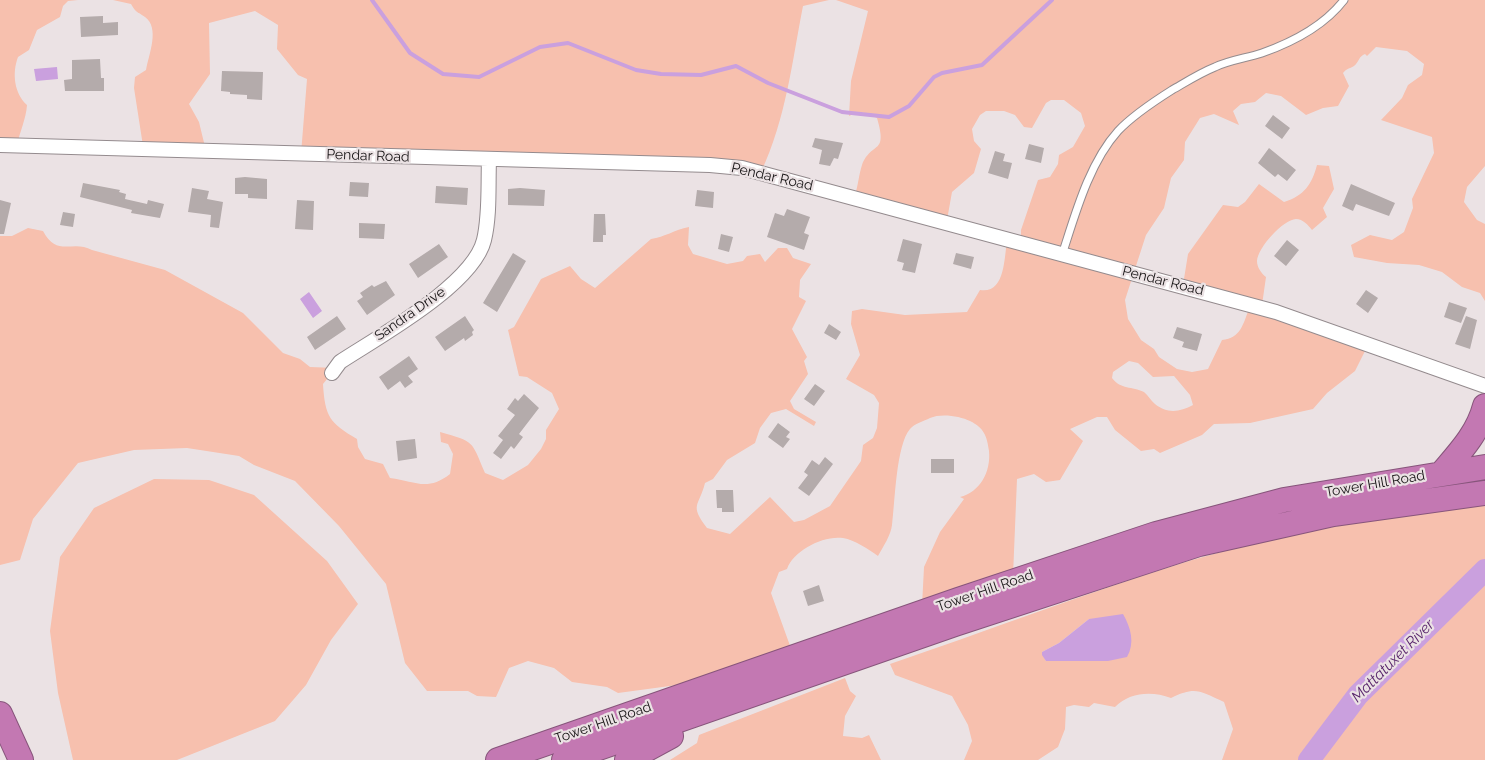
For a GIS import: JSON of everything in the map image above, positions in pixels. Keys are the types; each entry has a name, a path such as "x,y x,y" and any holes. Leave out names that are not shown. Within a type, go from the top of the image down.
{"highway":[{"path":"1442,473 1468,443 1481,420 1485,406"},
{"name":"Tower Hill Road","path":"498,760 958,600 1156,534 1284,500 1485,467"},
{"name":"Tower Hill Road","path":"564,760 1093,577 1199,544 1324,516 1485,493"},
{"path":"627,760 664,739 786,683"},
{"path":"0,714 21,760"},
{"path":"0,749 4,760"}],"street":[{"name":"Pendar Road","path":"0,145 710,165 742,168 1276,312 1485,386"},
{"name":"Sandra Drive","path":"332,373 340,362 442,294 475,260 484,241 489,160"}],"lane":[{"path":"1062,255 1082,194 1106,148 1118,132 1152,102 1188,80 1216,66 1284,44 1314,28 1335,11 1344,0"}],"shaded area":[{"path":"0,0 78,0 68,1 63,6 60,17 37,30 29,50 18,57 15,82 19,95 27,105 17,145 0,145"},
{"path":"113,0 829,0 803,6 777,132 761,172 301,154 307,79 298,75 277,49 278,25 255,11 209,23 210,74 189,104 199,122 206,151 143,146 134,88 135,77 146,70 152,42 152,28 145,17 136,11 131,4"},
{"path":"836,0 1485,0 1485,166 1467,187 1464,202 1477,220 1485,224 1485,301 1480,293 1462,287 1442,272 1419,265 1387,263 1354,257 1351,245 1370,235 1392,240 1404,232 1413,208 1412,199 1434,153 1432,137 1381,120 1402,98 1408,85 1422,75 1424,64 1407,51 1376,47 1367,56 1363,55 1354,66 1343,73 1349,86 1338,106 1323,108 1306,115 1281,96 1266,93 1255,102 1241,104 1233,111 1239,125 1214,114 1200,118 1185,142 1184,160 1171,178 1164,208 1146,235 1125,300 1128,319 1141,340 1154,349 1159,357 1177,369 1192,372 1208,369 1222,340 1228,339 1237,333 1243,325 1249,309 1183,285 1188,254 1223,205 1238,207 1245,202 1259,184 1284,202 1302,193 1313,178 1317,165 1329,166 1334,189 1323,208 1327,217 1312,230 1301,220 1296,219 1285,224 1272,235 1258,255 1258,265 1266,277 1262,305 1365,351 1355,371 1327,393 1313,409 1250,423 1214,424 1202,435 1160,453 1154,449 1141,451 1115,430 1107,417 1097,417 1070,429 1083,441 1060,480 1046,482 1034,474 1017,479 1013,576 922,606 924,567 940,532 964,499 960,497 973,491 983,480 989,459 986,437 979,427 966,419 945,415 934,416 917,424 910,429 905,437 899,461 891,529 878,556 848,539 827,539 802,550 790,562 787,569 779,572 771,593 793,654 707,681 618,693 607,687 572,682 554,668 528,661 509,668 496,697 477,696 468,691 427,691 405,663 386,584 339,526 295,481 254,465 239,456 187,448 134,450 78,463 33,519 20,560 0,565 0,236 12,236 28,228 43,231 48,239 60,246 85,247 165,270 243,313 283,353 300,359 310,367 336,368 323,384 325,404 331,418 357,439 358,447 365,459 383,464 390,478 421,484 434,483 450,474 453,454 448,444 441,442 440,432 460,438 470,444 474,448 485,473 503,480 528,465 541,449 546,439 546,430 559,409 552,393 527,377 519,376 508,330 514,327 541,279 570,266 581,279 595,288 651,239 689,227 688,245 693,254 727,264 743,261 747,256 760,254 765,262 778,248 787,248 793,258 811,264 800,280 799,297 806,301 792,329 807,357 804,361 808,374 790,401 794,409 816,422 814,426 786,409 771,413 760,428 755,443 727,460 713,479 705,483 697,510 707,528 730,534 770,497 794,522 804,520 830,506 861,461 863,445 873,438 877,428 879,403 874,395 846,379 860,355 851,324 852,311 862,309 905,315 967,312 980,290 988,290 999,281 1004,265 1007,241 1021,241 1021,230 1038,180 1050,177 1058,164 1059,155 1073,147 1085,126 1081,113 1064,100 1051,100 1046,103 1032,128 1024,127 1015,115 1004,111 986,111 980,115 972,129 974,141 981,149 974,173 952,192 947,220 855,195 862,165 870,152 880,143 881,138 877,118 863,112 849,116 851,81 868,11","holes":["1129,361 1138,363 1153,377 1174,376 1190,395 1193,405 1169,411 1155,404 1144,392 1123,386 1112,378 1113,372"]},
{"path":"57,67 58,79 36,81 34,69"},
{"path":"309,292 322,311 313,318 300,299"},
{"path":"154,479 209,480 254,495 327,561 358,604 331,640 306,685 275,721 177,760 73,760 58,693 50,631 60,557 94,508"},
{"path":"1485,505 1485,760 1222,760 1233,729 1224,702 1198,691 1192,691 1171,698 1156,694 1142,694 1127,698 1115,707 1094,703 1089,707 1074,705 1066,707 1065,729 1058,747 1038,760 964,760 972,741 968,725 952,696 895,675 890,664 1102,589 1210,555 1328,528","holes":["1089,619 1108,661 1046,661 1042,652 1059,643"]},
{"path":"1123,614 1131,635 1131,646 1127,657 1108,661 1046,661 1042,655 1042,652 1059,643 1089,619"},
{"path":"845,678 850,691 856,696 845,716 843,736 862,738 869,735 881,760 670,760 697,743 699,735"}],"building":[{"path":"103,16 103,23 118,22 118,35 81,37 80,17"},
{"path":"100,59 101,78 104,78 104,91 65,91 64,80 72,79 72,60"},
{"path":"222,71 263,72 262,100 247,99 247,95 230,94 230,92 221,91"},
{"path":"1273,115 1290,128 1282,139 1265,126"},
{"path":"815,138 843,143 838,159 834,158 830,166 819,164 822,150 812,147"},
{"path":"1029,144 1044,148 1041,163 1025,159"},
{"path":"1269,148 1296,170 1287,181 1278,174 1275,177 1258,163"},
{"path":"995,151 1005,154 1003,161 1012,163 1008,179 988,173"},
{"path":"235,178 267,179 267,199 248,198 248,194 235,194"},
{"path":"350,182 369,183 368,197 349,196"},
{"path":"83,183 120,190 119,192 126,194 125,199 147,204 148,200 164,204 160,218 131,213 132,210 80,197"},
{"path":"1351,184 1395,203 1389,216 1356,204 1353,211 1342,206"},
{"path":"436,186 468,188 467,205 435,203"},
{"path":"192,188 209,191 207,199 223,202 219,228 210,227 211,215 188,212"},
{"path":"508,189 545,190 544,206 508,205"},
{"path":"697,190 714,192 713,208 695,206"},
{"path":"0,200 11,203 4,234 0,234"},
{"path":"297,200 314,201 313,230 295,229"},
{"path":"787,209 810,217 804,233 809,235 804,250 767,237 775,213 784,216"},
{"path":"63,212 75,214 73,227 60,225"},
{"path":"594,214 605,214 606,235 603,235 603,242 593,242"},
{"path":"359,223 385,224 384,239 359,238"},
{"path":"721,234 733,237 729,252 718,249"},
{"path":"903,239 922,244 915,273 902,270 904,263 897,261"},
{"path":"1287,240 1299,250 1286,266 1274,256"},
{"path":"439,244 448,257 418,278 409,264"},
{"path":"513,253 526,261 497,312 483,303"},
{"path":"956,253 974,257 971,269 953,264"},
{"path":"386,281 395,295 367,315 357,301 363,297 360,293 372,285 374,287"},
{"path":"1366,290 1378,298 1368,313 1356,304"},
{"path":"1449,302 1467,308 1461,323 1444,317"},
{"path":"337,316 346,329 315,350 307,337"},
{"path":"465,316 474,330 472,332 473,335 465,341 464,338 445,351 435,337"},
{"path":"1466,316 1477,320 1470,349 1455,344"},
{"path":"829,324 841,332 836,340 824,333"},
{"path":"1177,327 1202,334 1197,351 1182,347 1184,342 1173,338"},
{"path":"409,356 418,369 408,376 413,382 405,388 400,381 388,390 379,377"},
{"path":"815,384 825,391 814,406 804,399"},
{"path":"524,394 539,408 519,434 523,437 514,449 511,446 501,459 493,453 503,440 498,436 515,415 507,409 515,398 518,401"},
{"path":"778,423 790,432 786,437 790,439 783,448 768,437"},
{"path":"415,439 417,458 398,461 396,441"},
{"path":"825,457 833,464 809,496 798,488 808,475 804,472 812,460 819,465"},
{"path":"931,459 954,459 954,473 931,473"},
{"path":"716,490 733,490 734,512 722,512 722,508 717,508"},
{"path":"819,585 824,601 808,606 803,591"}],"waterway":[{"path":"372,0 410,53 443,74 479,77 540,47 568,43 636,70 661,74 701,75 736,66 768,83 842,112 889,117 909,106 934,77 942,73 982,65 1052,0"},
{"name":"Mattatuxet River","path":"1309,760 1358,695 1485,570"}]}
